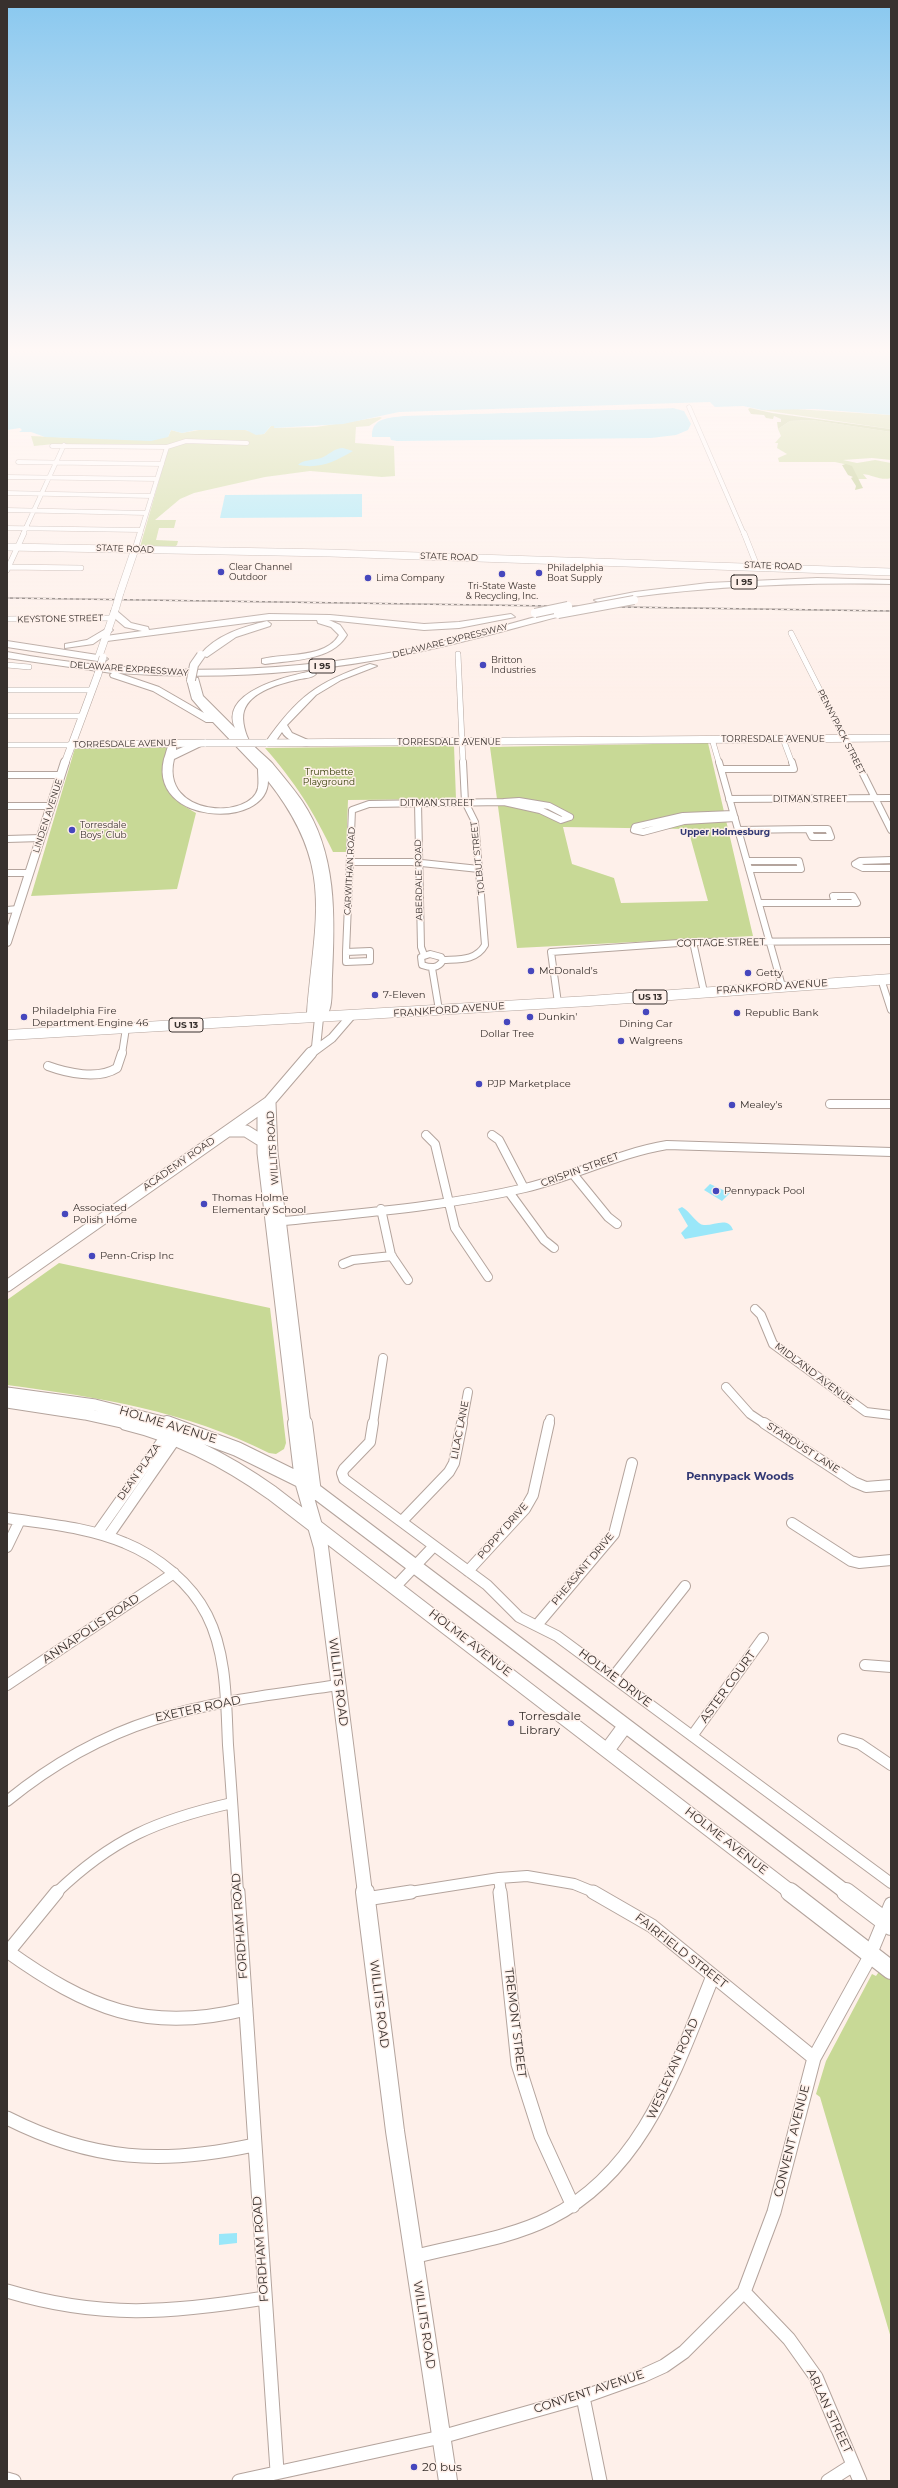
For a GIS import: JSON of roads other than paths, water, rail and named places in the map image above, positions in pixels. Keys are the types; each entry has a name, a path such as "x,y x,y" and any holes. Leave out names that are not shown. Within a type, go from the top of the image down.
{"highway":[{"name":"DELAWARE EXPRESSWAY","path":"202,655 215,645 236,633 286,621 307,620 327,622 336,626 343,635 339,643 321,652 261,662 372,650 532,614 658,589 732,583 818,580 891,582"},
{"name":"DELAWARE EXPRESSWAY","path":"7,655 81,667 202,673 330,665 408,652 555,615 634,600 686,593 768,588 891,589"},
{"path":"114,613 128,625 156,630"},
{"path":"68,646 90,642 108,634 249,619 312,617 424,626 474,623 532,614"},
{"path":"268,743 298,704 317,689 344,676 388,661 555,615"},
{"path":"193,680 204,704 278,775 301,808 316,836 326,868 330,912 324,1012 319,1018 313,1013 323,913 319,868 313,848 300,818 289,800 263,768 197,699 193,680 202,655 214,642 236,631 269,622 312,617"},
{"path":"7,638 68,646 104,656"},
{"name":"DELAWARE EXPRESSWAY","path":"7,644 104,656"},
{"path":"256,754 243,737 238,724 238,712 251,696 283,680 388,661"},
{"name":"DELAWARE EXPRESSWAY","path":"186,664 208,664"},
{"path":"81,667 124,678 156,689 192,710 232,737"},
{"path":"282,725 288,735 307,743"},
{"path":"170,757 203,743"},
{"path":"173,744 167,772 175,792 191,805 213,811 237,809 257,798 265,784 263,768"}],"main road":[{"name":"STATE ROAD","path":"7,547 135,549 757,566 891,572"},
{"name":"LINDEN AVENUE","path":"7,942 71,745 90,690 104,656 114,613 135,549"},
{"path":"132,557 159,550"},
{"name":"TORRESDALE AVENUE","path":"71,745 891,738"},
{"name":"FRANKFORD AVENUE","path":"7,1035 558,1003 886,979"},
{"path":"311,1054 332,1038 351,1016"},
{"name":"ACADEMY ROAD","path":"7,1286 269,1102 311,1054 317,1043 319,1018"},
{"name":"WILLITS ROAD","path":"269,1102 263,1118 262,1141 276,1222 314,1490 317,1525 339,1685 395,2131 448,2481"},
{"name":"WILLITS ROAD","path":"269,1102 272,1113 272,1152 276,1222 302,1481 317,1525"},
{"path":"226,1132 246,1131 262,1141"},
{"name":"HOLME AVENUE","path":"7,1393 105,1407 174,1433 242,1472 317,1525 608,1749 891,1970"},
{"name":"HOLME AVENUE","path":"7,1402 96,1414 234,1447 302,1481 887,1923"},
{"path":"608,1749 626,1726"}],"street":[{"path":"52,469 16,547 8,568 81,568"},
{"name":"LINDEN AVENUE","path":"135,549 160,469"},
{"path":"717,469 757,566"},
{"path":"8,477 157,479"},
{"path":"7,493 152,496"},
{"path":"7,510 146,513"},
{"path":"7,528 140,530"},
{"name":"KEYSTONE STREET","path":"7,619 114,613"},
{"name":"PENNYPACK STREET","path":"791,632 891,830"},
{"name":"TOLBUT STREET","path":"424,955 436,954 443,960 473,957 483,950 485,945 475,822 465,802 458,654"},
{"path":"7,665 29,667"},
{"path":"7,690 90,690"},
{"path":"7,716 82,716"},
{"path":"712,739 782,986"},
{"path":"721,769 794,769 783,739"},
{"name":"TORRESDALE AVENUE","path":"7,746 71,745"},
{"path":"7,775 61,775"},
{"name":"DITMAN STREET","path":"729,799 891,798"},
{"name":"DITMAN STREET","path":"369,804 504,802 514,800 536,803 567,814 570,817 561,820 540,810 504,802"},
{"name":"ABERDALE ROAD","path":"418,803 421,947 424,955"},
{"name":"CARWITHAN ROAD","path":"346,952 352,810 356,806 369,804"},
{"path":"7,806 51,806"},
{"path":"683,816 734,816 684,821 643,832 634,830 635,826 683,816"},
{"path":"738,830 808,829"},
{"path":"7,839 41,838"},
{"path":"891,860 860,861 855,864 862,868 891,868"},
{"path":"747,861 799,861 801,869 749,869"},
{"path":"350,862 419,862 479,869"},
{"path":"7,873 29,873"},
{"path":"759,903 835,903"},
{"path":"7,910 18,910"},
{"name":"COTTAGE STREET","path":"558,1003 551,952 693,942 891,941"},
{"path":"693,942 704,992"},
{"path":"424,955 420,962 424,966 432,968 440,965 443,960"},
{"path":"432,968 439,1010"},
{"path":"886,979 891,1010"},
{"path":"48,1066 62,1071 104,1074 113,1071 118,1065 126,1028"},
{"path":"830,1104 835,1102 891,1104"},
{"path":"426,1135 434,1144 458,1233 488,1277"},
{"path":"492,1135 499,1140 524,1188"},
{"name":"CRISPIN STREET","path":"276,1222 449,1201 509,1192 573,1174 631,1151 667,1145 891,1152"},
{"path":"573,1174 608,1217 617,1224"},
{"path":"509,1192 544,1240 554,1248"},
{"path":"381,1209 392,1256 408,1280"},
{"path":"343,1264 353,1260 392,1256"},
{"name":"MIDLAND AVENUE","path":"755,1309 761,1315 773,1344 866,1412 891,1415"},
{"name":"HOLME DRIVE","path":"383,1358 370,1442 342,1474 344,1479 487,1585 519,1617 557,1636 891,1884"},
{"name":"STARDUST LANE","path":"726,1387 750,1414 854,1482 866,1487 891,1485"},
{"name":"LILAC LANE","path":"402,1521 449,1472 454,1463 468,1392"},
{"name":"POPPY DRIVE","path":"468,1571 525,1509 533,1495 550,1419"},
{"name":"DEAN PLAZA","path":"104,1534 174,1433"},
{"name":"PHEASANT DRIVE","path":"537,1625 614,1534 632,1463"},
{"name":"FORDHAM ROAD","path":"7,1518 104,1534 134,1545 174,1573 194,1595 209,1619 217,1645 225,1702 277,2471"},
{"path":"7,1547 20,1520"},
{"path":"792,1523 851,1560 859,1563 891,1560"},
{"path":"396,1586 434,1546"},
{"name":"ANNAPOLIS ROAD","path":"7,1685 174,1573"},
{"path":"613,1677 685,1586"},
{"name":"ASTER COURT","path":"692,1736 763,1638"},
{"path":"865,1665 891,1667"},
{"name":"EXETER ROAD","path":"7,1801 40,1774 62,1760 121,1729 156,1717 225,1702 339,1685"},
{"path":"843,1739 860,1744 891,1765"},
{"path":"232,1803 195,1810 167,1819 140,1830 114,1844 75,1873 49,1898 7,1952 68,1991 100,2005 126,2014 154,2019 189,2019 227,2015 246,2009"},
{"name":"FAIRFIELD STREET","path":"366,1899 500,1878 527,1876 550,1878 596,1893 652,1926 814,2058"},
{"name":"TREMONT STREET","path":"500,1878 518,2064 524,2092 536,2125 573,2206"},
{"path":"869,1953 887,1923 891,1904"},
{"name":"CONVENT AVENUE","path":"240,2481 277,2471 441,2437 583,2397 642,2376 664,2366 684,2352 706,2332 744,2292 761,2253 774,2212 814,2058 867,1962 869,1953"},
{"name":"WESLEYAN ROAD","path":"413,2257 528,2227 573,2206 597,2188 616,2170 652,2120 713,1976"},
{"path":"7,2118 59,2142 128,2157 164,2158 205,2155 254,2145"},
{"path":"7,2291 28,2298 76,2308 127,2313 193,2310 265,2298"},
{"name":"ARLAN STREET","path":"744,2292 789,2339 810,2369 828,2403 860,2481"},
{"path":"583,2397 600,2481"},
{"path":"828,2481 853,2464"},
{"path":"7,2479 14,2481"}],"water":[{"path":"362,494 362,517 220,518 225,495"},
{"name":"Pennypack Pool","path":"710,1184 730,1193 722,1201 704,1190"},
{"path":"682,1207 701,1224 708,1225 728,1223 733,1230 685,1239 681,1233 688,1226 678,1209"},
{"path":"237,2233 237,2243 219,2245 219,2234"}],"railway":[{"path":"7,598 891,611"}],"place":[{"name":"Clear Channel Outdoor","path":"221,572"},
{"name":"Philadelphia Boat Supply","path":"539,573"},
{"name":"Tri-State Waste & Recycling, Inc.","path":"502,574"},
{"name":"Lima Company","path":"368,578"},
{"name":"Britton Industries","path":"483,665"},
{"name":"Torresdale Boys' Club","path":"72,830"},
{"name":"McDonald's","path":"531,971"},
{"name":"Getty","path":"748,973"},
{"name":"7-Eleven","path":"375,995"},
{"name":"Dining Car","path":"646,1012"},
{"name":"Republic Bank","path":"737,1013"},
{"name":"Philadelphia Fire Department Engine 46","path":"24,1017"},
{"name":"Dunkin'","path":"530,1017"},
{"name":"Dollar Tree","path":"507,1022"},
{"name":"Walgreens","path":"621,1041"},
{"name":"PJP Marketplace","path":"479,1084"},
{"name":"Mealey's","path":"732,1105"},
{"name":"Pennypack Pool","path":"716,1191"},
{"name":"Thomas Holme Elementary School","path":"204,1204"},
{"name":"Associated Polish Home","path":"65,1214"},
{"name":"Penn-Crisp Inc","path":"92,1256"},
{"name":"Torresdale Library","path":"511,1723"},
{"name":"20 bus","path":"414,2467"}],"district":[{"name":"Upper Holmesburg","path":"725,832"},
{"name":"Pennypack Woods","path":"740,1477"}],"park label":[{"name":"Trumbette Playground","path":"329,778"}]}
